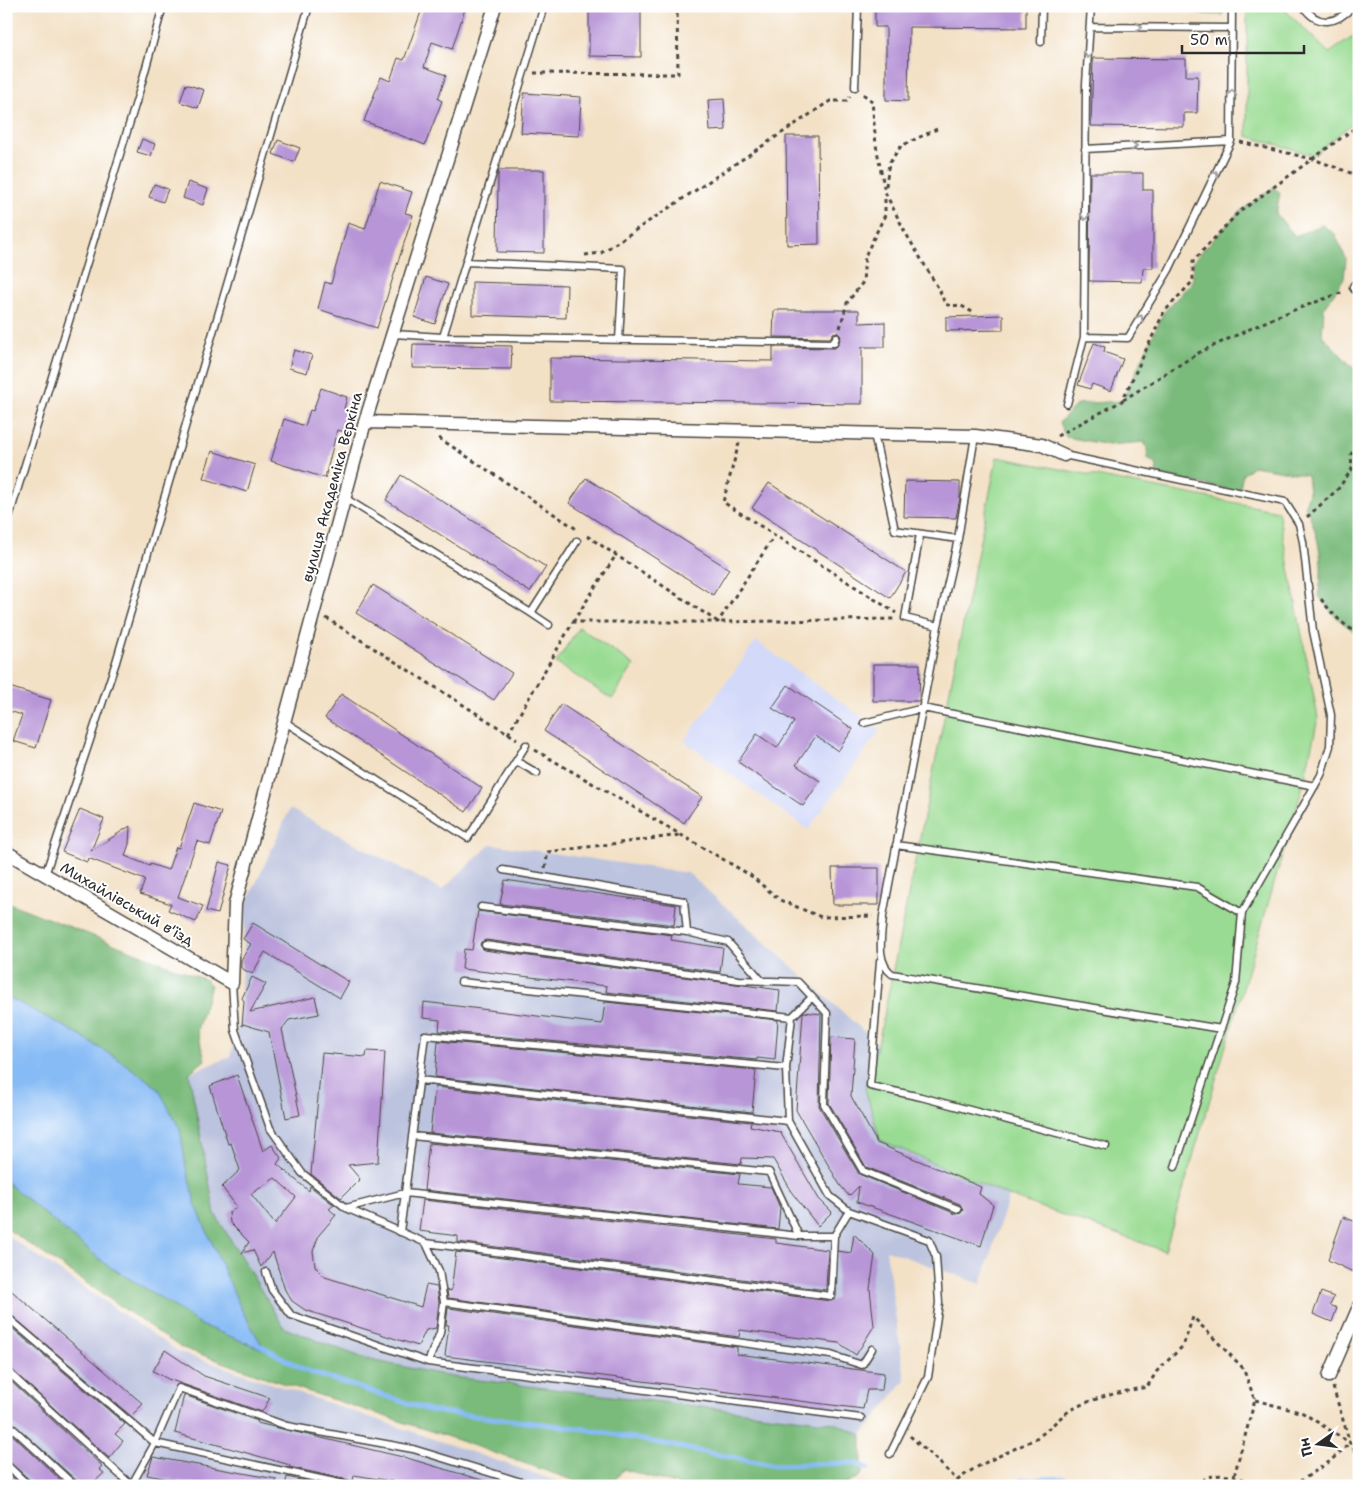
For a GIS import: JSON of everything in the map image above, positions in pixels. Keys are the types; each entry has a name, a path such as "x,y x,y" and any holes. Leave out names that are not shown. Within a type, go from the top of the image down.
{"street":[{"name":"вулиця Академіка Вєркіна","path":"232,983 235,904 365,422 495,6"},
{"path":"365,422 975,436 1042,445 1064,454"},
{"name":"Михайлівський в'їзд","path":"6,852 232,983"},
{"path":"1329,1376 1359,1307"}],"lane":[{"path":"6,527 140,89 163,6"},
{"path":"45,875 116,662 309,6"},
{"path":"443,337 544,6"},
{"path":"827,6 858,7 855,87"},
{"path":"1041,42 1042,6"},
{"path":"1067,404 1084,337 1086,84 1091,6"},
{"path":"1084,337 1128,338 1169,270 1231,141 1232,6"},
{"path":"1304,6 1316,18 1325,21 1335,21 1344,17 1353,6"},
{"path":"1090,26 1232,28"},
{"path":"1086,144 1231,141"},
{"path":"466,262 623,269 619,340"},
{"path":"392,334 443,337 834,343 836,337"},
{"path":"874,434 895,530 958,539"},
{"path":"975,436 958,539 938,626 883,916 870,1086 921,1097 1106,1146"},
{"path":"1064,454 1286,502 1299,524 1304,542 1313,631 1331,715 1330,746 1321,775 1242,912 1236,983 1175,1167"},
{"path":"345,498 549,625"},
{"path":"920,534 905,618 938,626"},
{"path":"531,613 577,541"},
{"path":"864,723 923,708 1314,786"},
{"path":"285,722 468,838 526,745"},
{"path":"516,761 537,773"},
{"path":"896,845 1197,887 1242,912"},
{"path":"503,870 684,900 687,932"},
{"path":"481,907 687,932 728,942 762,981"},
{"path":"485,945 739,980 798,982 826,1013 824,1104 863,1171 958,1209"},
{"path":"881,952 883,965 892,974 1221,1029"},
{"path":"460,982 792,1016"},
{"path":"232,983 236,1030 270,1128 302,1173 346,1208 426,1243 831,1296 834,1236 850,1211"},
{"path":"812,997 792,1016 786,1068 788,1121 830,1196 850,1211 929,1240 936,1257 940,1303 928,1377 890,1454"},
{"path":"400,1232 425,1035 786,1068"},
{"path":"419,1080 788,1121"},
{"path":"412,1136 769,1172 799,1236"},
{"path":"346,1208 405,1193 799,1236 834,1236"},
{"path":"426,1243 439,1271 444,1302 440,1333 428,1362"},
{"path":"266,1272 272,1290 291,1315 428,1362 861,1418"},
{"path":"444,1302 831,1355 862,1365 872,1349"},
{"path":"6,1316 155,1443 353,1486"},
{"path":"6,1370 132,1486 155,1443 179,1388 286,1426 414,1449 534,1486"},
{"path":"6,1422 75,1486"},
{"path":"6,1464 30,1486"}],"path":[{"path":"524,73 678,74 677,6"},
{"path":"576,255 601,253 830,101 848,101 855,87 872,101 876,146 885,192 901,224 946,304 950,306 960,305 974,313"},
{"path":"1122,401 1164,312 1193,281 1193,261 1238,213 1359,125"},
{"path":"836,337 847,303 863,282 865,256 884,216 889,163 902,146 937,129"},
{"path":"1231,141 1247,142 1313,159 1359,176"},
{"path":"1042,445 1122,401 1200,352 1278,316 1357,286"},
{"path":"433,434 718,622"},
{"path":"739,442 723,502 905,618"},
{"path":"1299,524 1343,483 1352,469 1351,454 1359,444"},
{"path":"718,622 775,535"},
{"path":"508,734 573,622 616,555"},
{"path":"1309,583 1330,612 1346,627 1359,634"},
{"path":"326,617 526,745 750,875 780,900 821,916 883,916"},
{"path":"573,622 718,622 905,618"},
{"path":"548,852 682,835"},
{"path":"951,1486 957,1480 981,1466 1039,1436 1070,1410 1109,1394 1147,1387 1157,1371 1183,1346 1193,1317 1243,1368 1255,1400 1234,1476"},
{"path":"1329,1376 1350,1443 1359,1456"},
{"path":"1255,1400 1303,1413 1350,1443"},
{"path":"902,1429 940,1462 957,1480"},
{"path":"1293,1486 1329,1462 1350,1443"},
{"path":"1196,1486 1200,1481 1213,1476 1234,1476 1263,1486"}],"shaded area":[{"path":"756,641 880,730 808,830 684,741"},
{"path":"290,809 442,890 491,844 688,873 878,1044 865,1088 880,1140 1009,1196 981,1284 886,1250 905,1380 862,1435 835,1423 453,1377 366,1359 284,1328 215,1214 189,1073 230,1057 239,1022 246,905"},
{"path":"6,1235 179,1352 571,1486 6,1486"}],"green space":[{"path":"1199,6 1223,6 1223,15 1199,14"},
{"path":"1247,6 1287,6 1287,12 1329,53 1359,33 1359,118 1313,155 1247,136"},
{"path":"1274,187 1280,193 1276,214 1295,236 1322,225 1335,234 1346,259 1344,278 1324,308 1322,335 1359,374 1359,634 1336,617 1318,595 1321,561 1314,526 1305,505 1309,493 1307,475 1253,466 1243,474 1239,492 1156,474 1157,466 1148,459 1147,448 1144,442 1109,445 1066,437 1059,423 1077,404 1122,401 1164,312 1193,281 1193,261 1238,213"},
{"path":"997,457 1278,511 1318,718 1303,786 1165,1251 1009,1196 880,1140 865,1088 878,1044"},
{"path":"579,627 634,665 612,699 556,663"},
{"path":"6,902 206,980 211,985 197,1030 205,1060 189,1073 215,1214 284,1328 366,1359 453,1377 835,1423 862,1435 862,1474 841,1486 682,1486 623,1469 611,1486 590,1486 180,1347 6,1228"}],"water":[{"path":"6,996 67,1028 121,1061 158,1088 180,1129 186,1167 196,1206 241,1309 265,1350 201,1325 107,1265 6,1182"}],"building":[{"path":"423,6 466,6 452,49 432,42 424,67 446,75 438,99 442,101 425,145 364,121 381,77 390,81 398,58 404,60"},
{"path":"589,6 641,6 641,57 589,56"},
{"path":"875,6 1026,6 1026,28 909,27 908,101 886,100 886,27 875,27"},
{"path":"1093,58 1186,59 1186,76 1198,76 1197,113 1184,113 1184,127 1091,126"},
{"path":"186,84 204,90 198,108 180,102"},
{"path":"524,93 581,97 579,136 521,133"},
{"path":"724,99 726,130 710,131 708,100"},
{"path":"786,136 818,136 819,244 787,245"},
{"path":"142,139 155,144 151,156 137,152"},
{"path":"278,140 300,148 294,162 273,154"},
{"path":"499,170 544,170 544,253 497,252"},
{"path":"1090,173 1143,173 1143,190 1153,190 1153,268 1143,268 1142,282 1089,281"},
{"path":"380,181 412,192 405,213 413,215 377,328 318,309 325,282 331,284 348,223 365,229"},
{"path":"188,182 208,189 203,205 183,198"},
{"path":"154,184 168,189 163,202 149,197"},
{"path":"426,277 448,284 435,324 414,317"},
{"path":"472,282 567,285 566,318 472,315"},
{"path":"774,310 859,310 859,323 885,322 885,347 862,347 862,404 550,401 550,358 773,361 773,347 834,348 838,345 841,336 837,332 833,333 830,338 773,337"},
{"path":"1003,315 1003,330 946,331 946,317"},
{"path":"1094,343 1105,347 1104,352 1123,359 1111,391 1092,384 1090,389 1078,385"},
{"path":"413,344 512,346 511,369 412,368"},
{"path":"294,350 312,355 307,373 289,368"},
{"path":"321,388 347,397 344,409 351,412 345,432 337,430 325,478 271,461 284,419 305,426 310,410 313,411"},
{"path":"212,451 255,465 247,492 203,478"},
{"path":"401,475 546,567 530,592 386,500"},
{"path":"586,478 729,569 713,595 569,503"},
{"path":"905,481 960,482 960,498 956,518 904,517"},
{"path":"769,483 906,572 890,598 752,508"},
{"path":"373,585 512,673 494,700 356,613"},
{"path":"873,664 920,664 919,701 873,701"},
{"path":"788,685 853,729 838,751 816,736 796,765 820,781 803,806 738,762 757,734 777,748 794,722 772,708"},
{"path":"6,686 51,700 36,748 13,741 22,715 6,710"},
{"path":"341,694 482,788 466,812 325,718"},
{"path":"561,704 702,797 684,823 544,731"},
{"path":"194,803 221,812 210,845 197,841 178,897 203,906 196,922 168,910 171,904 140,894 145,880 88,858 87,862 62,852 80,809 104,819 91,851 130,826 129,844 125,856 150,866 150,864 168,870 176,847 179,848"},
{"path":"219,862 231,865 218,914 206,911"},
{"path":"832,868 879,868 879,905 833,905"},
{"path":"505,880 676,905 674,925 500,904"},
{"path":"478,911 672,935 671,940 723,948 720,972 486,940 481,942 480,945 484,950 780,990 778,1011 606,992 607,986 462,969 464,949 472,950"},
{"path":"253,923 349,982 340,998 265,952 252,974 241,968 241,960 251,944 243,939"},
{"path":"252,977 266,984 250,1012 315,997 319,1014 289,1020 282,1029 300,1115 286,1118 269,1032 243,1024 242,1026 244,1001 242,998"},
{"path":"424,1002 602,1024 605,1002 778,1020 775,1060 757,1058 757,1060 439,1031 440,1020 423,1018"},
{"path":"804,1012 821,1014 819,1106 859,1174 956,1214 961,1213 963,1210 960,1204 866,1167 829,1103 831,1037 855,1039 851,1096 877,1143 981,1187 979,1194 993,1205 981,1246 857,1202 859,1186 849,1196 840,1185 796,1110"},
{"path":"438,1041 756,1070 752,1112 435,1077"},
{"path":"367,1051 385,1052 378,1162 348,1165 360,1179 341,1198 311,1174 322,1053 366,1057"},
{"path":"237,1075 263,1151 272,1145 281,1158 277,1164 309,1191 310,1186 334,1205 329,1209 336,1215 319,1235 313,1251 315,1266 325,1277 421,1307 426,1285 437,1287 439,1302 436,1328 426,1330 418,1346 305,1310 292,1301 285,1290 273,1252 261,1267 253,1250 242,1253 249,1242 230,1223 229,1212 237,1207 222,1187 240,1170 231,1143 228,1144 210,1086","holes":["275,1178 296,1197 275,1224 251,1194"]},
{"path":"435,1087 751,1122 750,1126 780,1132 819,1199 832,1212 818,1226 789,1189 791,1190 773,1159 742,1158 741,1164 430,1133"},
{"path":"429,1143 740,1174 738,1184 771,1187 780,1208 778,1229 424,1190"},
{"path":"423,1200 776,1239 776,1243 828,1250 826,1290 458,1242 458,1236 419,1231"},
{"path":"1343,1217 1359,1223 1359,1257 1353,1272 1328,1260"},
{"path":"854,1234 875,1255 870,1289 874,1326 856,1355 839,1343 740,1330 739,1337 448,1298 447,1290 451,1291 456,1252 831,1301 836,1296 838,1251 851,1253"},
{"path":"6,1286 143,1404 131,1416 6,1311"},
{"path":"1321,1292 1334,1297 1330,1305 1337,1308 1332,1322 1313,1314"},
{"path":"448,1308 737,1347 737,1354 884,1373 882,1390 867,1390 863,1409 445,1356 449,1325 446,1325"},
{"path":"6,1323 125,1424 115,1434 123,1441 109,1458 6,1365"},
{"path":"165,1350 204,1376 270,1398 262,1412 168,1379 153,1371"},
{"path":"6,1377 102,1466 99,1469 104,1473 90,1486 80,1486 78,1482 6,1417"},
{"path":"184,1395 258,1421 257,1423 407,1458 488,1482 488,1486 406,1486 391,1481 354,1475 353,1481 289,1467 290,1465 175,1433"},
{"path":"6,1429 67,1486 34,1486 6,1459"},
{"path":"153,1457 276,1479 275,1486 207,1486 147,1475"},
{"path":"6,1471 22,1486 6,1486"},
{"path":"287,1477 328,1486 285,1486"}],"waterway":[{"path":"262,1346 304,1370 432,1411 586,1429 772,1465 854,1463 868,1468"},
{"path":"1022,1480 1064,1478 1082,1486"}]}
